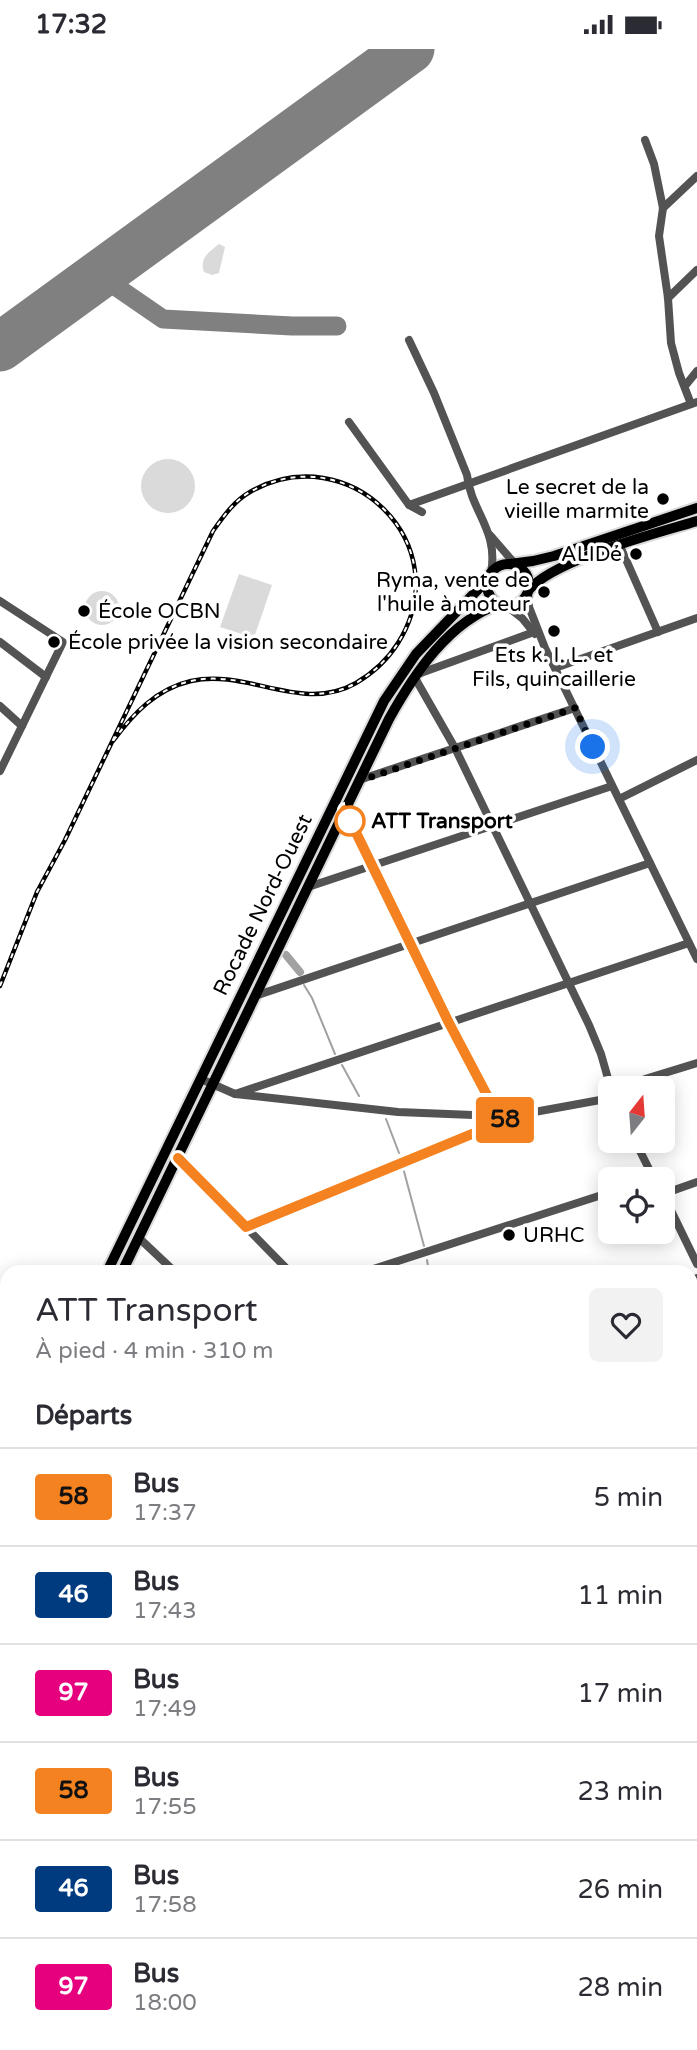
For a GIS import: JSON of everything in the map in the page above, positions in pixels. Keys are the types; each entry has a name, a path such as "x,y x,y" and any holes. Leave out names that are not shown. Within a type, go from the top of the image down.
{"main road":[{"path":"697,508 554,556 497,567 490,576 488,587 491,596 502,605 513,605 521,601 540,578 553,570 697,521"},
{"path":"514,565 528,577 528,591"},
{"name":"Rocade Nord-Ouest","path":"110,1265 384,701 415,654 475,595 490,576"},
{"name":"Rocade Nord-Ouest","path":"126,1265 388,719 417,676 463,624 478,614 502,605"}],"street":[{"path":"409,505 694,403 685,386 671,343 668,297 659,236 663,208 654,164 645,140"},
{"path":"663,208 697,176"},
{"path":"668,297 697,270"},
{"path":"409,340 434,393 467,475 468,485 490,535 494,557 490,576"},
{"path":"685,386 697,371"},
{"path":"349,422 409,505 422,512"},
{"path":"490,535 514,565"},
{"path":"620,546 658,632"},
{"path":"528,591 529,607 545,647 697,959"},
{"path":"0,601 62,642 0,771"},
{"path":"502,605 522,618 545,647"},
{"path":"555,668 697,618"},
{"path":"534,632 417,676 493,824 569,982 601,1054 607,1076"},
{"path":"0,642 46,677"},
{"path":"0,706 22,726"},
{"path":"359,781 575,708"},
{"path":"619,799 697,760"},
{"path":"308,887 612,786"},
{"path":"345,810 449,1023 498,1116"},
{"path":"255,996 650,863"},
{"path":"234,1094 689,943"},
{"path":"655,1076 697,1063"},
{"path":"201,1079 234,1094 355,1108 498,1116 598,1100"},
{"path":"246,1227 518,1115"},
{"path":"178,1158 283,1265"},
{"path":"675,1190 697,1182"},
{"path":"386,1265 598,1196"},
{"path":"675,1219 697,1264"},
{"path":"139,1238 168,1265"}],"shaded area":[{"path":"219,244 225,247 219,273 212,275 204,272 203,263 206,256"},
{"path":"168,459 187,467 195,486 187,505 168,513 149,505 141,486 149,467"},
{"path":"239,574 272,585 254,638 220,627"},
{"path":"102,591 114,596 119,608 114,620 102,625 90,620 85,608 90,596"}],"waterway":[{"path":"286,955 300,972"},
{"path":"304,985 335,1054"},
{"path":"342,1065 359,1096"},
{"path":"386,1119 399,1153"},
{"path":"402,1164 424,1246"},
{"path":"427,1260 428,1265"}],"taxiway":[{"path":"99,275 163,319 337,326"}],"runway":[{"path":"0,347 410,49"}],"railway":[{"path":"0,986 37,892 65,840 213,531 225,515 250,492 287,478 323,478 356,489 384,509 404,537 415,570 413,606 398,643 374,670 356,683 336,691 315,694 295,693 233,680 191,681 156,696 129,721 113,741"}],"bus line":[{"name":"58","path":"178,1158 246,1227 518,1115 498,1116 449,1023 345,810"}],"place":[{"name":"Le secret de la vieille marmite","path":"663,499"},
{"name":"ALIDé","path":"636,554"},
{"name":"Ryma, vente de l'huile à moteur","path":"544,592"},
{"name":"École OCBN","path":"84,611"},
{"name":"Ets k. I. L. et Fils, quincaillerie","path":"554,631"},
{"name":"École privée la vision secondaire","path":"54,642"},
{"name":"ATT Transport","path":"350,821"},
{"name":"URHC","path":"509,1235"}],"route":[{"path":"350,821 354,829 345,810 359,781 575,708 593,747"}]}
